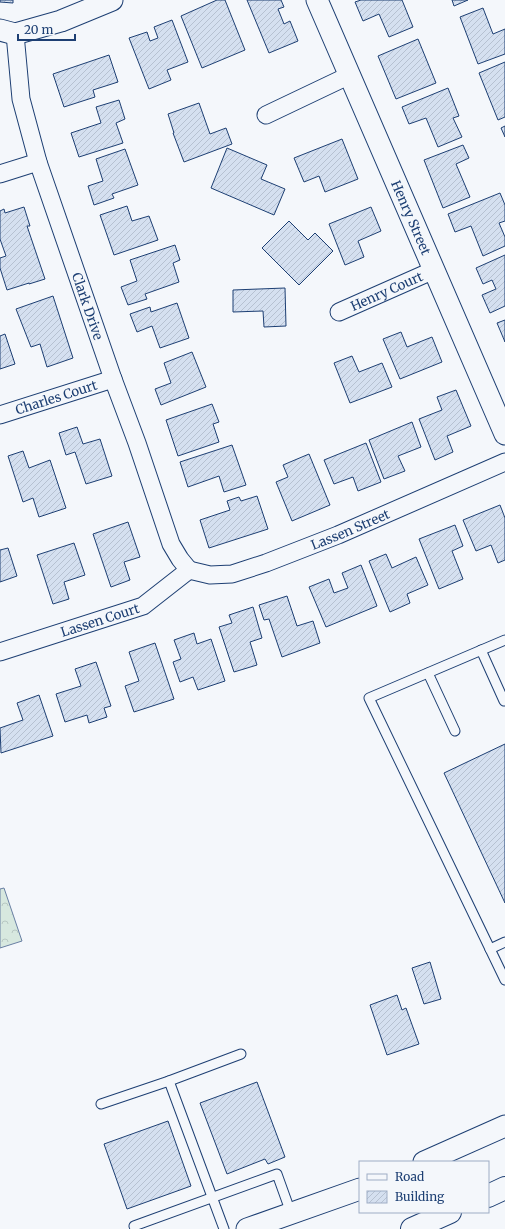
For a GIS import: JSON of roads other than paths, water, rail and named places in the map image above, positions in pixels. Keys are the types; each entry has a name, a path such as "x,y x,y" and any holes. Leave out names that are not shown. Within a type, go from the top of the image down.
{"highway":[{"path":"489,1196 505,1188"},
{"path":"412,1229 448,1213"}],"street":[{"path":"8,32 61,20 112,0"},
{"name":"Henry Street","path":"317,0 505,434"},
{"name":"Clark Drive","path":"8,32 21,99 38,162 171,544 189,570"},
{"path":"266,115 350,76"},
{"path":"0,174 38,162"},
{"name":"Henry Court","path":"339,312 434,270"},
{"name":"Charles Court","path":"0,415 113,379"},
{"name":"Lassen Street","path":"189,570 210,576 232,574 266,563 338,535 505,462"},
{"name":"Lassen Court","path":"0,652 143,606 189,570"},
{"path":"426,1161 505,1126"},
{"path":"246,1229 359,1189"}],"lane":[{"path":"505,640 369,698 505,980"},
{"path":"481,650 504,701"},
{"path":"428,673 455,731"},
{"path":"490,949 505,942"},
{"path":"101,1104 169,1081 241,1054"},
{"path":"169,1081 224,1229"},
{"path":"135,1229 134,1226 277,1174 291,1213"}]}
